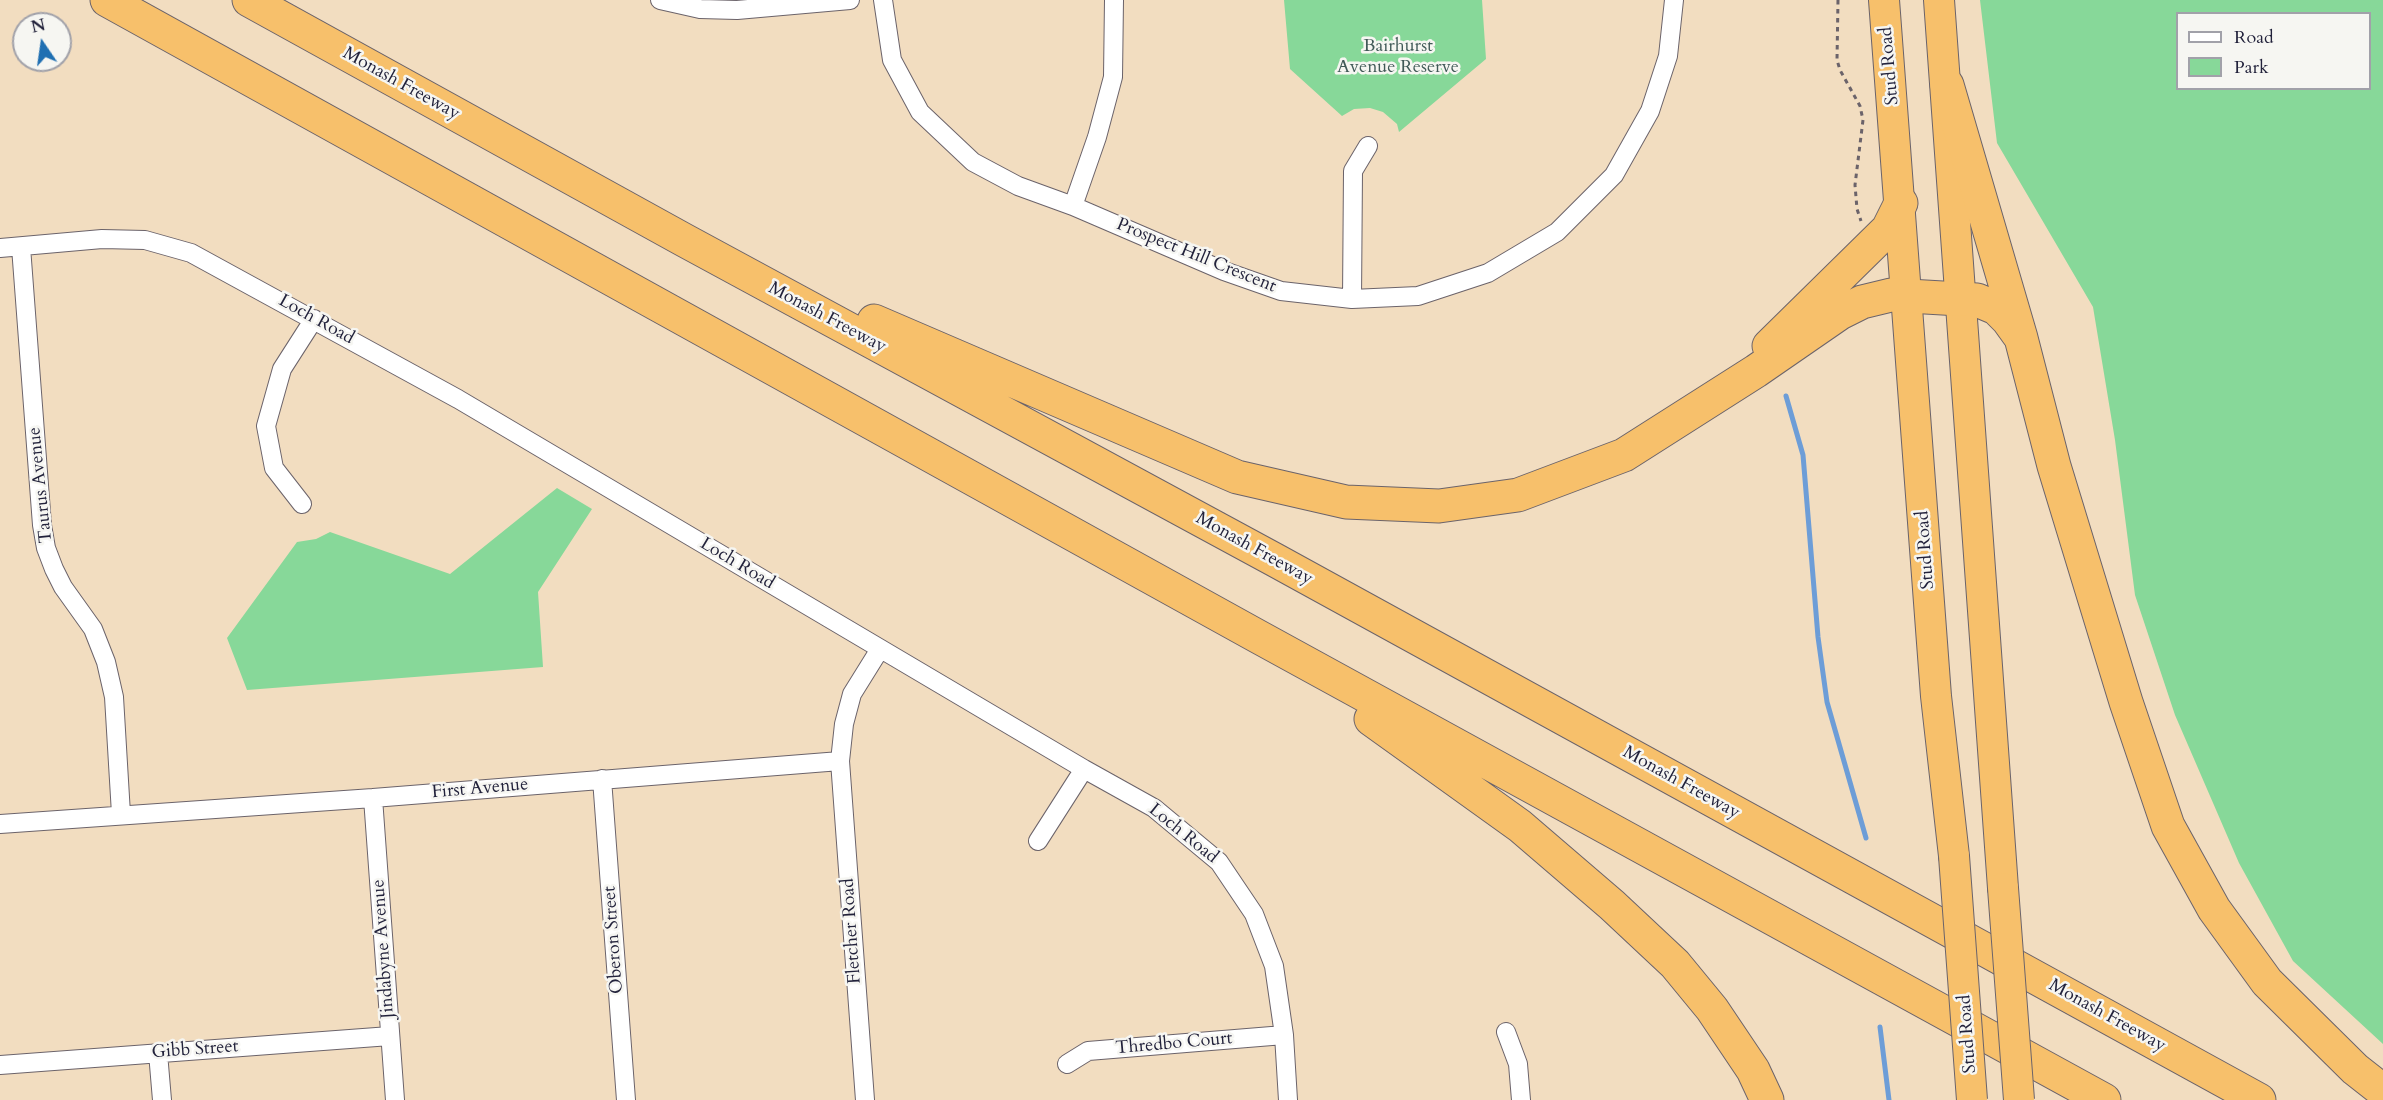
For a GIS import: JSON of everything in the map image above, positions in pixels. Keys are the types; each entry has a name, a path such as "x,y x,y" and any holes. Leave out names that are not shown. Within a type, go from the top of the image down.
{"highway":[{"path":"107,0 1257,636 2104,1100"},
{"name":"Monash Freeway","path":"249,0 2259,1100"},
{"name":"Stud Road","path":"1884,0 1908,296 1936,696 1954,856 1972,1100"},
{"path":"1939,0 1947,85 1959,298 2019,1100"},
{"path":"1947,85 2021,338 2054,466 2126,702 2168,826 2214,909 2267,982 2355,1069 2383,1091"},
{"path":"1756,371 1765,350 1888,229 1901,203"},
{"path":"684,240 1237,477 1347,502 1439,506 1518,495 1624,454 1756,371 1840,313 1862,302 1891,295 1977,300 1996,308 2021,338"},
{"path":"1257,636 1520,826 1612,905 1675,964 1712,1009 1753,1070 1767,1100"}],"street":[{"path":"660,0 700,9 737,10 850,0"},
{"name":"Prospect Hill Crescent","path":"883,0 892,60 920,112 973,162 1017,186 1073,206 1224,271 1281,291 1352,299 1418,296 1488,273 1557,232 1614,174 1650,111 1668,56 1674,0"},
{"path":"1073,206 1097,137 1113,77 1114,0"},
{"path":"1352,299 1353,171 1368,146"},
{"name":"Loch Road","path":"0,248 102,239 145,240 191,253 458,399 1084,769 1155,808 1219,862 1254,914 1274,966 1284,1035 1288,1100"},
{"name":"Taurus Avenue","path":"21,247 44,537 54,569 63,587 93,629 106,662 114,697 121,814"},
{"path":"302,504 274,468 266,426 282,369 314,319"},
{"path":"840,761 844,724 852,694 880,649"},
{"name":"First Avenue","path":"0,824 373,798 840,761"},
{"name":"Fletcher Road","path":"840,761 865,1100"},
{"path":"1038,841 1084,769"},
{"name":"Oberon Street","path":"602,779 626,1100"},
{"name":"Jindabyne Avenue","path":"373,798 395,1100"},
{"path":"1506,1032 1518,1064 1521,1100"},
{"name":"Gibb Street","path":"0,1065 390,1035"},
{"name":"Thredbo Court","path":"1068,1064 1088,1051 1284,1035"},
{"path":"158,1053 162,1100"}],"path":[{"path":"1838,0 1837,60 1860,106 1863,120 1855,185 1857,209 1865,229"}],"green space":[{"name":"Bairhurst Avenue Reserve","path":"1284,0 1482,0 1486,59 1399,132 1397,124 1383,112 1370,108 1354,109 1342,116 1290,69"},
{"path":"1980,0 2383,0 2383,1044 2293,961 2239,863 2175,715 2135,595 2115,440 2093,307 1997,143"},
{"path":"557,488 592,509 538,592 543,667 247,690 227,638 297,542 316,539 330,532 450,574"}],"waterway":[{"path":"1786,396 1803,455 1818,637 1827,702 1866,838"},
{"path":"1880,1027 1889,1100"}]}
